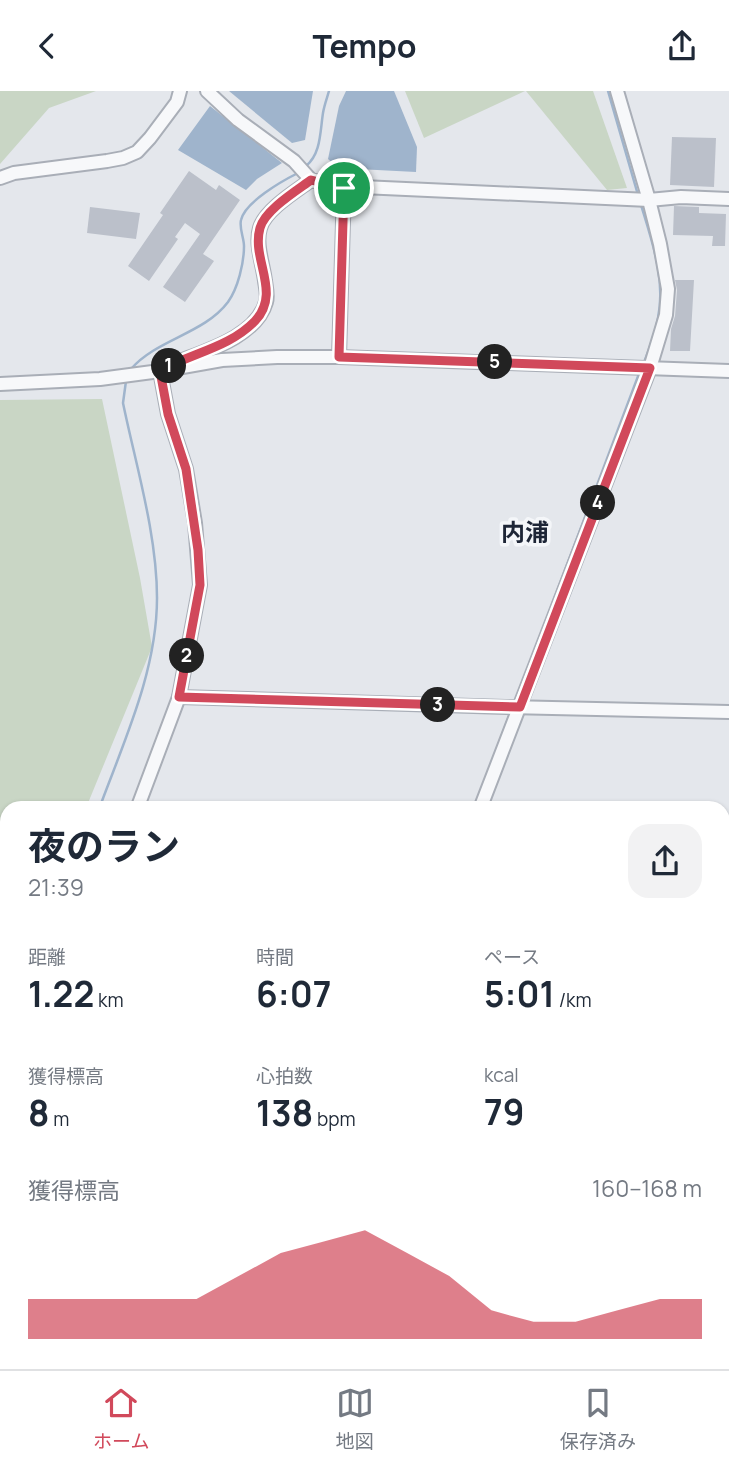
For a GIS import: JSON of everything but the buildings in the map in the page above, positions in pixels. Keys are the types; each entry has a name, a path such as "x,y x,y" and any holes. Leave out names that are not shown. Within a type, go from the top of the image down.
{"street":[{"path":"0,178 14,173 115,160 137,152 177,102 180,91"},
{"path":"207,91 238,120 294,161 311,180 344,188 649,200 681,197 729,199"},
{"path":"483,801 515,707 650,368 666,315 668,289 660,244 617,91"},
{"path":"160,371 226,342 259,316 267,299 260,228 280,204 311,180"},
{"path":"339,357 344,188"},
{"path":"0,384 100,379 222,360 277,357 729,371"},
{"path":"140,801 179,697 200,585 198,550 186,469 168,414 160,371"},
{"path":"179,697 729,712"}],"green space":[{"path":"0,91 96,91 49,108 0,164"},
{"path":"405,91 525,91 424,138"},
{"path":"526,91 593,91 627,188 607,190"},
{"path":"102,399 152,647 89,801 0,801 0,400"}],"water":[{"path":"229,91 313,91 305,140 292,143"},
{"path":"346,91 394,91 417,147 416,172 338,168 328,159 339,106"},
{"path":"210,106 282,163 257,179 246,190 178,150"}],"waterway":[{"path":"306,166 317,149 329,91"},
{"path":"608,91 638,195"},
{"path":"131,369 154,350 206,322 228,302 242,267 244,246 241,220 244,213 265,193 298,173"},
{"path":"641,205 657,261 660,289 657,324 643,365"},
{"path":"530,663 640,371"},
{"path":"102,801 145,679 156,625 154,549 123,403 126,381"},
{"path":"477,801 511,711"}],"district":[{"name":"内浦","path":"525,531"}],"route":[{"path":"311,180 344,188 339,357 650,368 520,707 179,697 200,585 198,550 186,469 168,414 160,371 226,342 254,322 262,312 267,299 259,240 260,228 264,220 285,199 311,180"}]}
